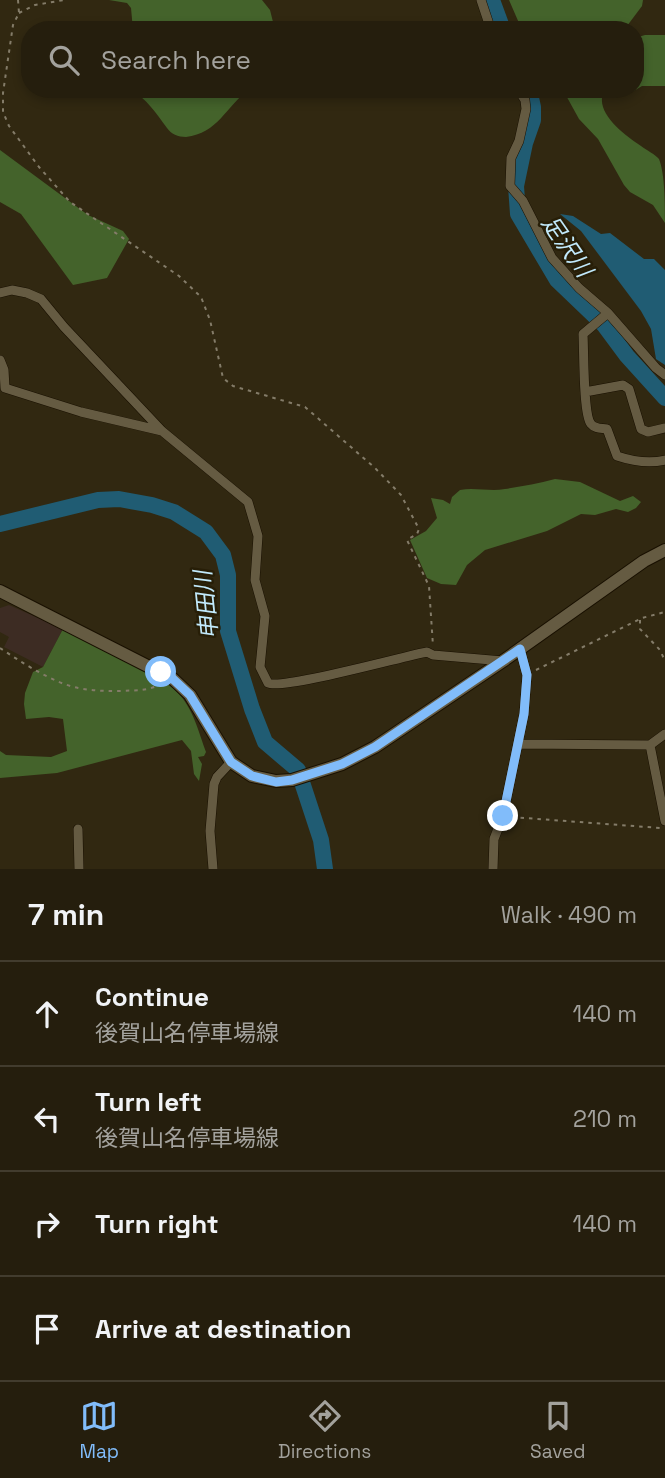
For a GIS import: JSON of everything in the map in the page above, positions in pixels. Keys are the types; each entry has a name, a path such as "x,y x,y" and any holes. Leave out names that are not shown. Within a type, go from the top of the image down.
{"main road":[{"path":"0,590 173,679 190,695 231,762 252,776 276,782 292,780 342,764 375,747 644,561 665,550"}],"street":[{"path":"481,0 488,21"},
{"path":"524,98 526,108 519,141 511,158 510,186 523,201 552,258 665,375"},
{"path":"0,293 12,290 41,299 162,431 248,502 258,536 254,580 265,616 260,667 268,683 275,686 296,682 427,652 433,655 503,661"},
{"path":"608,313 583,334 584,401 589,422 595,427 607,429 617,456 630,461 665,460"},
{"path":"0,360 4,370 5,387 94,416 162,431"},
{"path":"585,392 623,385 629,389 641,429 648,432 665,428"},
{"path":"493,869 494,839 503,816 519,744 527,675 520,649"},
{"path":"519,744 650,745 665,734"},
{"path":"650,745 665,821"},
{"path":"214,869 211,831 214,784 231,762"},
{"path":"78,829 79,869"}],"path":[{"path":"18,0 19,13 13,25 3,93 3,112 9,126 39,167 70,202 179,275 201,297 210,320 223,378 233,386 305,407 375,468 401,495 419,529 417,534 407,540 429,586 433,655"},
{"path":"19,13 35,5 64,0"},
{"path":"527,675 639,619 665,612"},
{"path":"639,619 640,629 660,650 665,661"},
{"path":"0,649 76,688 100,691 150,690 173,679"},
{"path":"503,816 665,829"}],"shaded area":[{"path":"9,605 63,629 43,667 4,647 9,637 0,632 0,608"}],"green space":[{"path":"109,0 262,0 270,10 273,21 132,21 131,8 127,3"},
{"path":"509,0 643,0 642,6 631,21 518,21"},
{"path":"644,35 665,35 665,86 644,86"},
{"path":"142,98 239,98 214,125 197,135 186,137 171,132"},
{"path":"567,98 602,98 605,112 615,125 659,159 664,181 665,223 653,205 630,192 624,185 598,139 579,119"},
{"path":"0,150 88,215 123,231 129,239 107,278 73,285 21,214 0,202"},
{"path":"555,479 580,482 620,501 633,496 641,502 628,512 616,509 595,515 581,514 547,531 485,550 467,565 456,585 441,584 427,578 410,540 426,531 437,518 431,498 450,504 452,497 460,490 499,490"},
{"path":"63,629 140,667 178,693 192,713 206,752 204,756 198,757 202,764 199,781 194,774 191,751 182,740 57,773 0,778 0,751 6,755 51,757 67,751 63,719 26,719 24,704 33,672 43,667"}],"water":[{"path":"560,214 573,216 601,234 610,233 644,259 654,259 665,270 665,365 656,359 651,329 641,311 581,231"}],"waterway":[{"name":"足沢川","path":"492,0 500,21"},
{"name":"足沢川","path":"531,98 533,120 516,186 518,214 557,280 604,325 627,356 665,398"},
{"name":"申田川","path":"0,524 98,500 119,499 174,512 206,532 223,555 228,575 228,631 252,709 265,742 298,770 321,840 325,869"}],"route":[{"path":"161,672 190,695 231,762 252,776 276,782 292,780 342,764 375,747 520,649 527,675 524,714 503,816"}]}
